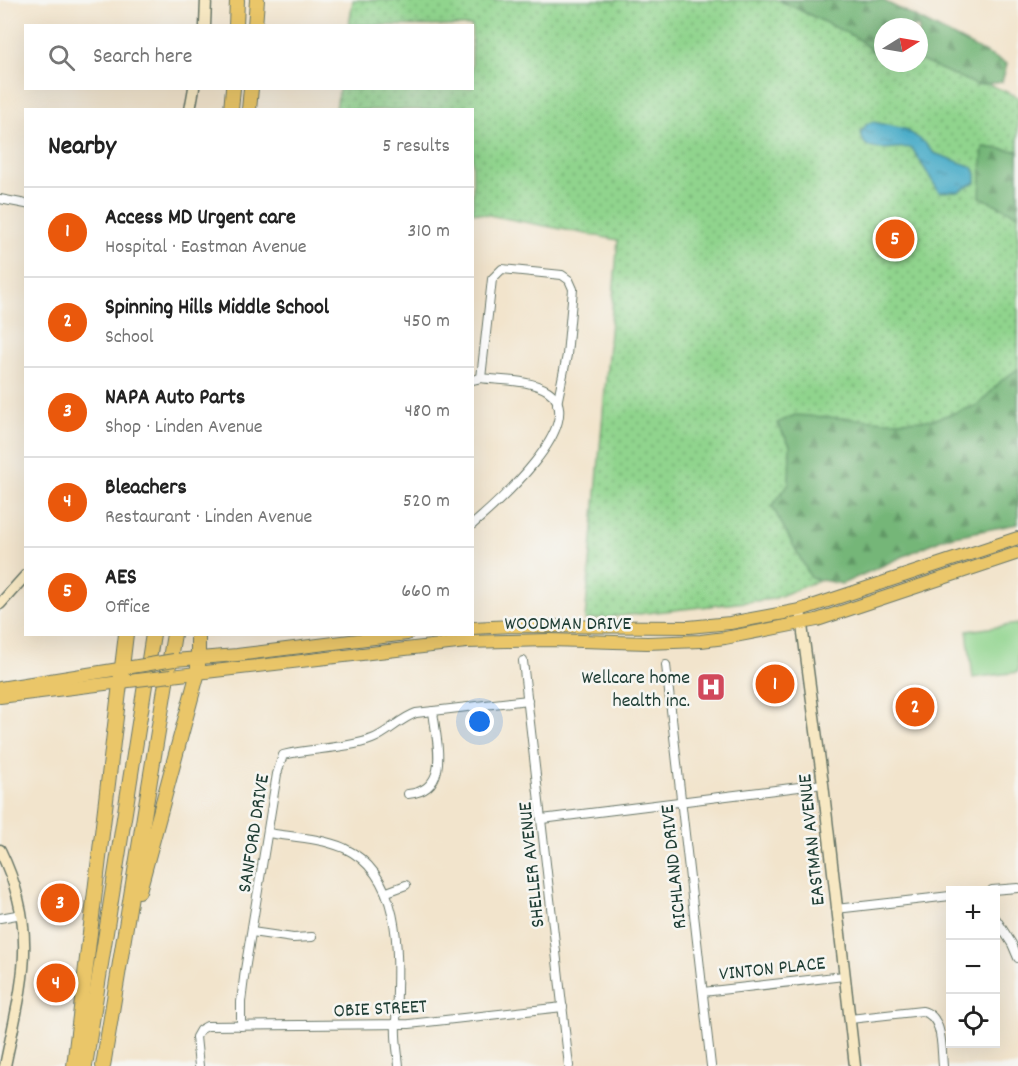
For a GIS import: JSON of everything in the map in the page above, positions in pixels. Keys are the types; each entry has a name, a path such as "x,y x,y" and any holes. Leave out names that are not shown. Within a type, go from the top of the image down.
{"highway":[{"path":"255,24 257,0"},
{"path":"236,24 237,3"},
{"path":"231,108 232,90"},
{"path":"249,108 251,90"},
{"path":"74,1066 126,636"},
{"path":"85,1066 153,636"},
{"path":"103,1066 174,636"},
{"path":"113,1004 140,884 198,665 198,636"}],"main road":[{"name":"WOODMAN DRIVE","path":"474,628 689,627 730,623 800,610 1018,538"},
{"name":"WOODMAN DRIVE","path":"236,661 466,637 701,641 803,623 1018,553"},
{"name":"WOODMAN DRIVE","path":"0,695 120,676 138,666 174,660 198,665 222,663 394,636"},
{"name":"WOODMAN DRIVE","path":"0,695 17,685 120,676 136,680 171,676 198,665"},
{"path":"0,681 17,685"}],"street":[{"path":"205,24 206,0"},
{"path":"190,108 194,90"},
{"path":"0,199 24,204"},
{"path":"474,523 521,480 540,455 558,424 559,416 557,404 551,393 540,387 477,379 492,279 502,269 562,275 569,280 573,290 567,355 557,404"},
{"path":"0,604 24,577"},
{"name":"EASTMAN AVENUE","path":"800,610 855,1066"},
{"name":"SHELLER AVENUE","path":"523,661 569,1066"},
{"name":"RICHLAND DRIVE","path":"666,665 711,1066"},
{"name":"SANFORD DRIVE","path":"241,1026 241,1002 277,774 283,755 365,741 381,735 409,715 528,700"},
{"path":"408,794 419,792 429,786 438,771 433,711"},
{"path":"542,819 822,784"},
{"path":"268,833 326,842 346,849 374,871 387,892 394,919 399,1066"},
{"path":"0,850 14,882 22,914 25,948 23,973 5,1066"},
{"path":"387,892 406,885"},
{"path":"1000,890 1018,888"},
{"path":"836,909 946,897"},
{"path":"0,918 22,914"},
{"path":"1000,925 1018,958"},
{"path":"252,932 293,938 312,938"},
{"name":"VINTON PLACE","path":"703,992 844,976"},
{"name":"OBIE STREET","path":"199,1066 196,1037 200,1029 207,1026 396,1024 563,1007"},
{"path":"850,1019 922,1011 935,1017 944,1066"}],"green space":[{"path":"353,0 830,0 874,32 874,72 928,72 928,58 1018,97 1018,509 977,516 773,599 585,620 618,240 474,212 474,108 336,108 339,90 474,90 474,24 349,24"},
{"path":"779,0 882,0 917,18 874,18 874,53 857,38"},
{"path":"928,24 1007,64 1002,82 977,85 928,64"},
{"path":"983,147 1018,151 1018,215 980,197"},
{"path":"1018,369 1018,524 944,538 842,584 811,578 772,506 789,483 790,445 777,423 795,415 887,421 932,420 978,405 1002,380"},
{"path":"1018,624 1018,672 973,678 967,631"}],"water":[{"path":"873,122 905,129 924,142 934,153 973,167 976,182 959,191 939,192 912,148 881,149 867,146 861,132 867,124"}],"place":[{"name":"AES","path":"895,239"},
{"name":"Access MD Urgent care","path":"775,684"},
{"name":"Wellcare home health inc.","path":"711,687"},
{"name":"Spinning Hills Middle School","path":"915,707"},
{"name":"NAPA Auto Parts","path":"60,903"},
{"name":"Bleachers","path":"56,983"}]}
